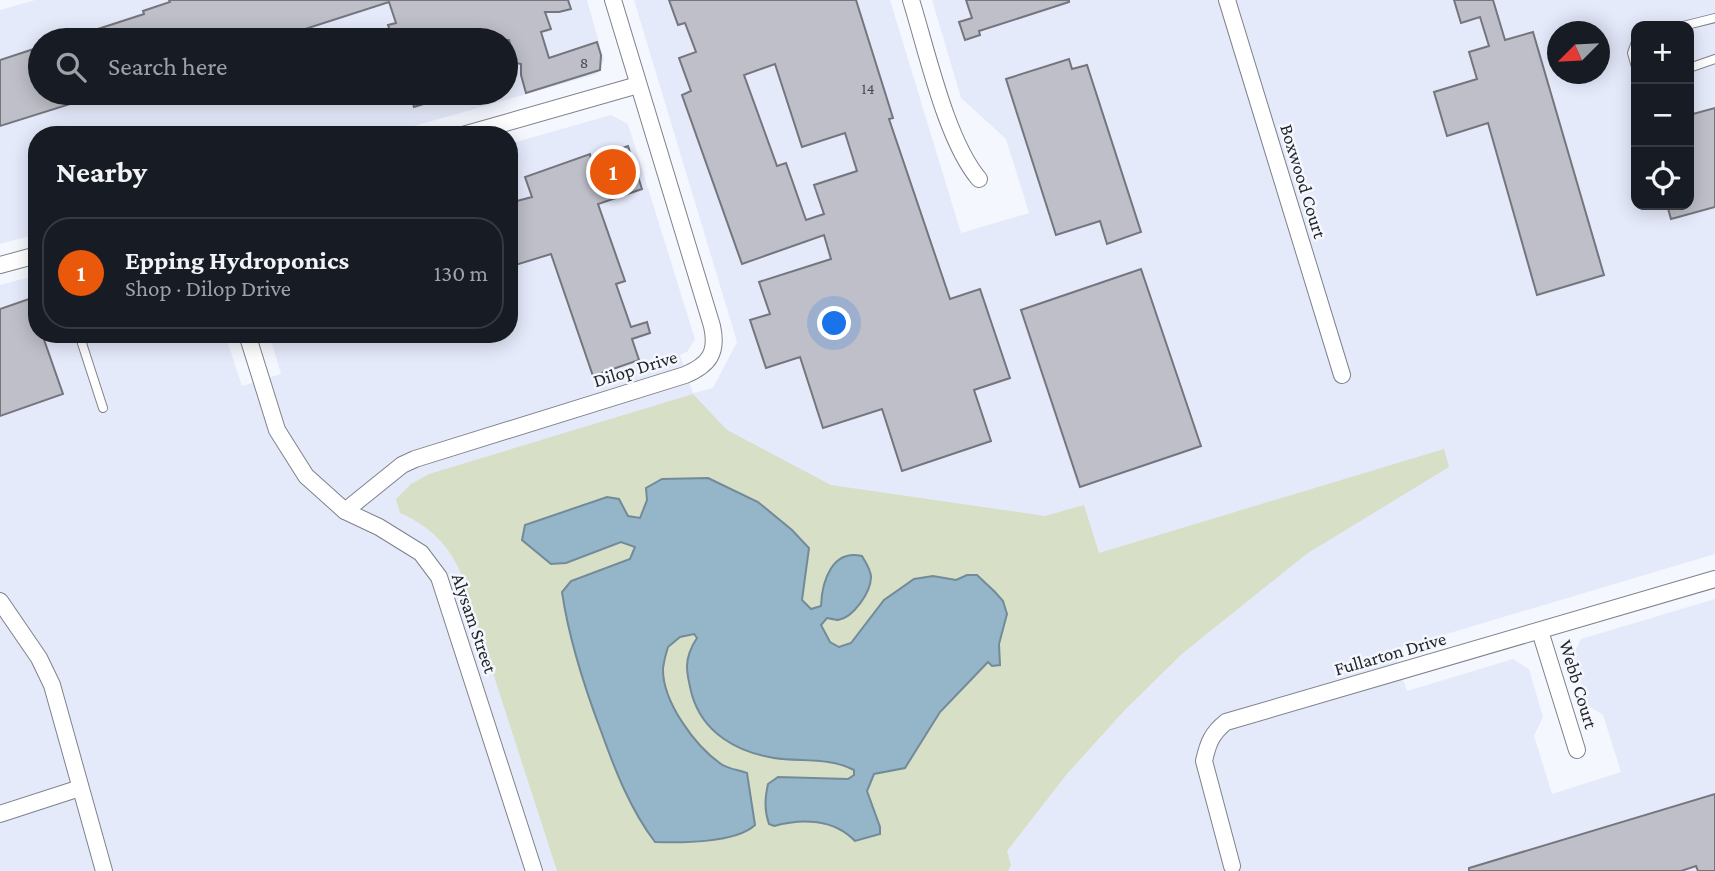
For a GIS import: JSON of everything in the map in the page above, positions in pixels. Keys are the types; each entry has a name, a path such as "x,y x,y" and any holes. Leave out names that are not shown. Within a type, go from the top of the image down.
{"street":[{"name":"Dilop Drive","path":"345,511 402,465 415,458 685,375 706,364 714,346 712,326 613,0"},
{"path":"911,0 956,141 966,164 979,179"},
{"name":"Boxwood Court","path":"1227,0 1342,375"},
{"path":"494,126 638,85"},
{"path":"0,265 28,257"},
{"name":"Alysam Street","path":"250,343 277,430 306,476 345,511 379,527 421,553 439,577 534,871"},
{"name":"Fullarton Drive","path":"1232,866 1204,761 1214,732 1226,722 1715,579"},
{"path":"0,601 39,659 52,685 104,871"},
{"name":"Webb Court","path":"1540,631 1577,750"},
{"path":"0,814 80,788"}],"lane":[{"path":"1694,23 1715,18"},
{"path":"1694,66 1715,60"},
{"path":"82,343 103,408"}],"shaded area":[{"path":"35,0 587,0 604,60 597,74 518,97 518,28 28,28 28,105 488,105 415,126 28,126 28,236 0,244 0,10"},
{"path":"634,0 890,0 961,233 1029,213 1006,139 961,98 932,0 1715,0 1715,554 1393,650 1407,691 1513,659 1529,669 1543,717 1534,736 1552,794 1621,772 1603,715 1587,705 1572,657 1581,639 1715,599 1715,871 0,871 0,285 28,277 28,343 228,343 242,386 281,374 272,343 518,343 518,141 611,115 628,124 695,339 687,352 680,355 693,393 713,388 737,342","holes":["1279,499 1308,553 1182,654 1125,710 1069,772"]}],"green space":[{"path":"693,394 727,430 831,485 1045,516 1084,505 1099,553 1444,449 1449,467 1308,553 1182,654 1125,710 1067,774 1007,851 1011,865 1008,871 557,871 460,571 436,536 400,513 396,499 411,484 429,474"}],"water":[{"path":"708,478 758,502 809,548 802,600 811,609 821,606 827,577 836,562 843,557 862,556 871,577 865,597 849,615 838,620 827,618 821,625 830,642 839,647 851,643 884,600 914,579 933,576 956,580 967,575 977,575 1003,601 1007,614 999,644 1000,665 992,666 988,662 940,712 905,768 874,774 867,791 880,834 855,841 828,824 806,821 774,826 769,824 766,809 767,789 768,784 778,777 848,779 854,775 854,770 835,763 760,755 735,745 713,730 697,708 688,679 689,653 697,638 694,634 680,637 668,647 663,668 668,694 682,722 711,756 724,766 747,773 755,825 722,839 655,842 624,789 583,680 562,592 571,581 630,559 635,547 621,542 566,563 551,564 522,540 525,525 607,497 619,499 628,516 640,518 647,500 646,488 662,479"}],"building":[{"path":"169,0 568,0 571,9 545,12 551,29 541,32 549,58 597,42 601,55 600,70 526,93 521,64 518,63 518,28 389,28 388,25 396,23 389,2 308,28 101,28 170,2"},
{"path":"669,0 856,0 893,118 889,119 950,299 980,289 1010,378 974,390 991,441 902,471 882,409 823,428 800,357 766,368 750,320 770,314 759,282 831,259 824,235 742,264 682,95 691,91 679,58 696,52 685,23 678,25","holes":["775,64 802,147 845,133 857,171 814,185 824,214 806,220 786,163 777,166 744,75"]},
{"path":"966,0 1069,2 979,31 980,35 965,40 959,22 972,18"},
{"path":"1454,0 1493,0 1505,40 1533,32 1604,275 1537,295 1488,123 1447,136 1434,92 1477,79 1469,52 1489,46 1480,17 1461,23"},
{"path":"28,51 28,105 67,105 0,126 0,60"},
{"path":"1069,59 1072,69 1087,65 1141,232 1107,244 1100,221 1056,235 1006,79"},
{"path":"1715,108 1715,207 1671,219 1668,210 1694,210 1694,114"},
{"path":"628,146 642,189 598,204 625,281 616,284 631,327 647,322 650,333 632,339 639,360 593,376 551,254 518,264 518,201 532,197 525,177 590,154 591,159"},
{"path":"1141,269 1201,446 1080,487 1021,310"},
{"path":"28,299 28,343 45,343 63,394 0,416 0,309"},
{"path":"1715,794 1715,871 1698,871 1696,866 1681,871 1469,871 1469,868"}],"place":[{"name":"Epping Hydroponics","path":"613,172"}]}
